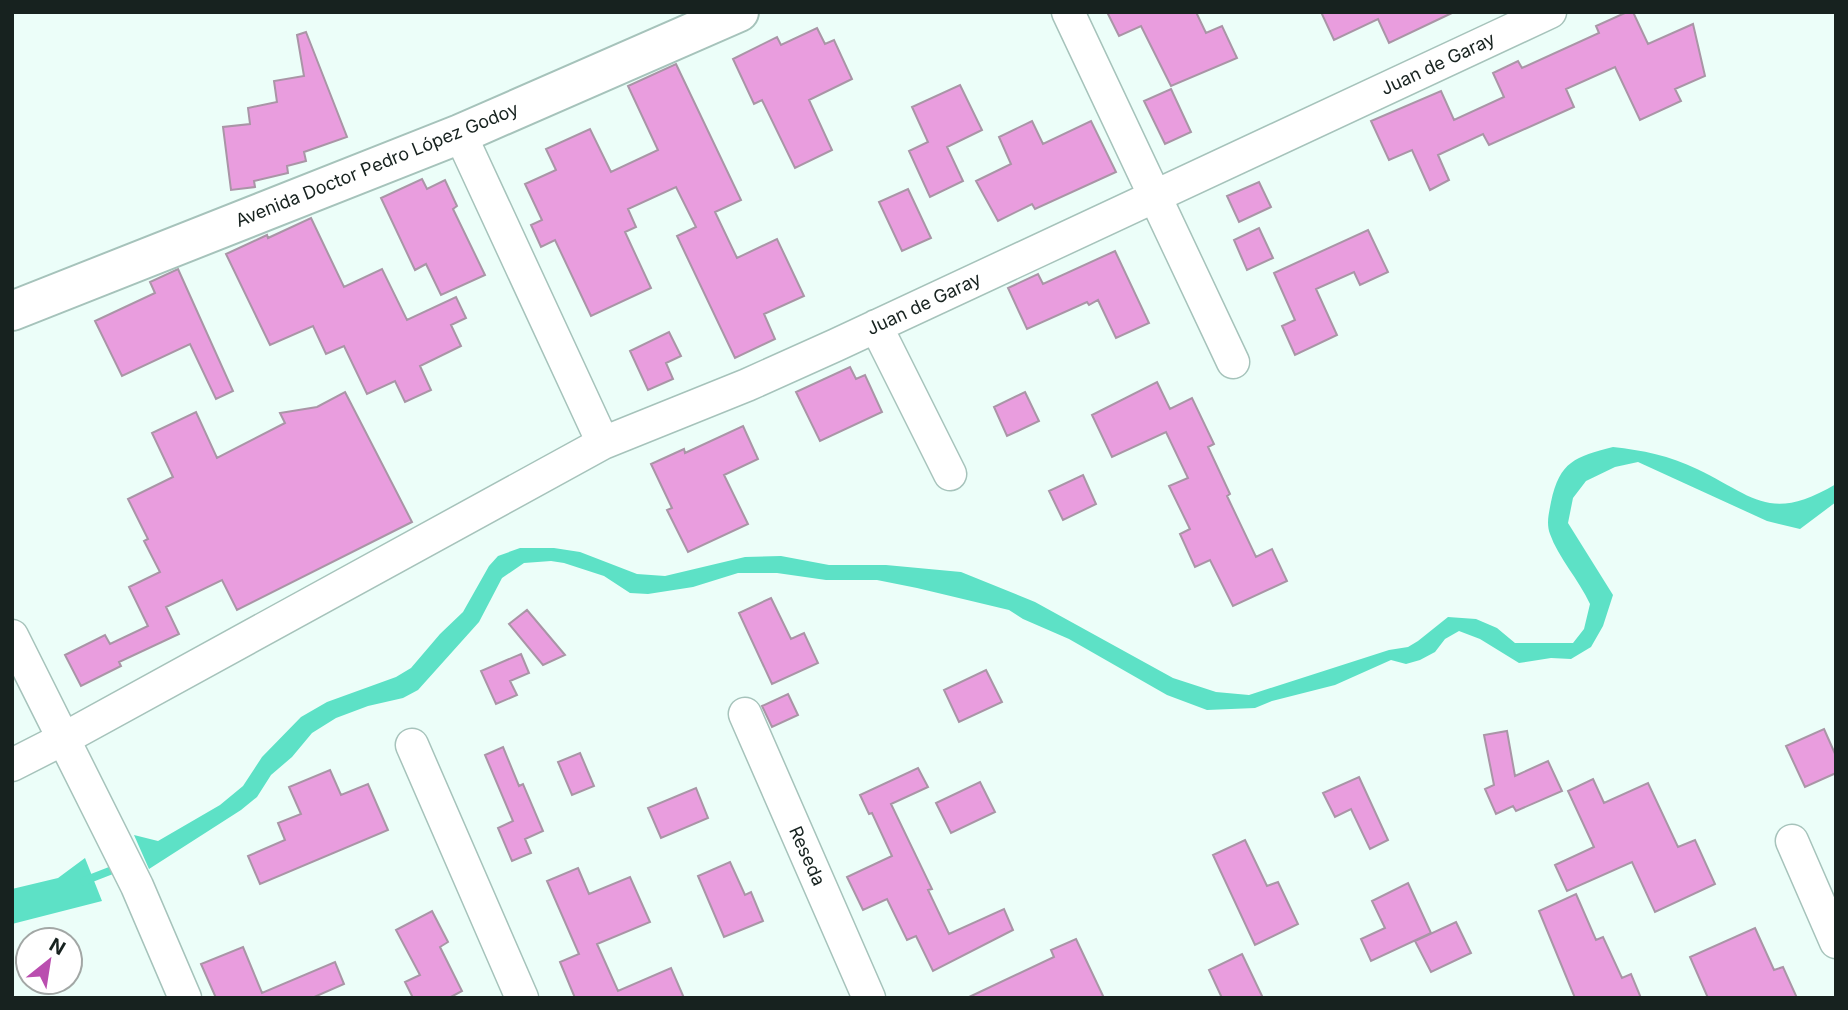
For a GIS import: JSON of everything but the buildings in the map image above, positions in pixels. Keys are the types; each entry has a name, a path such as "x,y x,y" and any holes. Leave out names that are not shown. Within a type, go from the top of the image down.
{"main road":[{"name":"Avenida Doctor Pedro López Godoy","path":"12,311 460,134 739,12"}],"street":[{"path":"1068,12 1233,362"},
{"name":"Juan de Garay","path":"12,765 603,443 747,385 1550,12"},
{"path":"460,134 603,443"},
{"path":"876,326 950,474"},
{"path":"12,636 118,846 185,998"},
{"name":"Reseda","path":"745,714 869,998"},
{"path":"412,745 522,998"},
{"path":"1792,841 1836,942"}],"shaded area":[{"path":"1613,447 1677,460 1764,502 1795,502 1836,484 1836,502 1800,529 1767,521 1638,462 1615,467 1586,481 1573,498 1568,523 1613,595 1603,626 1591,647 1571,659 1551,658 1519,663 1480,639 1459,631 1445,639 1435,652 1420,660 1406,664 1391,660 1335,685 1255,708 1207,710 1167,695 1069,639 1009,610 877,580 826,580 777,573 738,573 693,587 648,594 630,593 604,576 564,563 524,563 502,578 479,622 418,690 403,698 368,706 336,718 312,733 292,757 271,775 257,797 149,869 134,835 158,841 220,805 243,786 262,757 301,717 327,702 396,677 411,668 463,612 489,566 498,556 520,548 554,548 580,552 637,574 665,576 745,557 781,556 829,565 886,565 961,572 1035,602 1173,678 1216,692 1249,695 1389,650 1408,647 1448,617 1476,619 1497,628 1515,643 1573,643 1584,629 1590,604 1550,534 1548,522 1551,502 1559,478 1571,463"},
{"path":"85,858 102,901 12,924 12,889 58,878"}],"waterway":[{"path":"84,881 120,867"}]}
